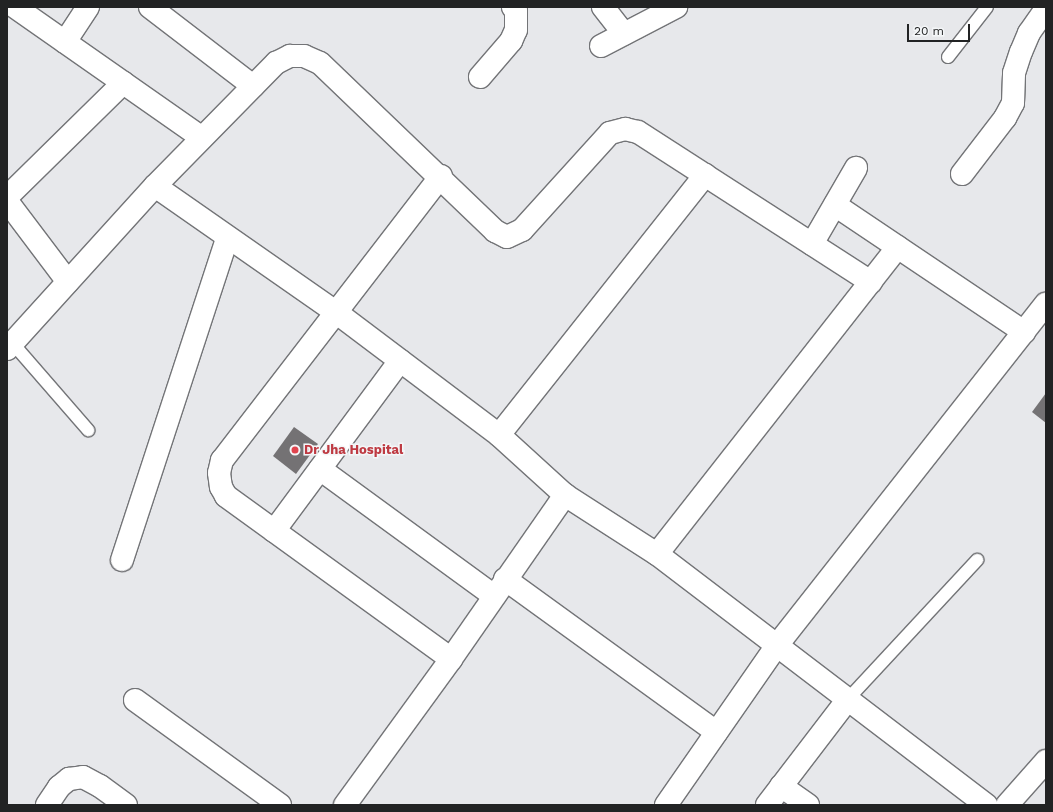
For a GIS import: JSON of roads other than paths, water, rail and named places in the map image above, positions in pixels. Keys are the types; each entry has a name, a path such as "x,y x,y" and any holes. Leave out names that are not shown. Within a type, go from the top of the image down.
{"street":[{"path":"15,7 202,138"},
{"path":"65,42 88,7"},
{"path":"150,7 253,86"},
{"path":"480,76 510,41 516,30 516,11 513,7"},
{"path":"603,7 624,34"},
{"path":"601,46 676,7"},
{"path":"962,174 1008,113 1013,103 1014,73 1021,52 1029,33 1046,9"},
{"path":"9,343 68,282 155,186 276,63 290,56 304,56 320,63 441,176 495,231 507,237 522,230 610,133 625,129 638,132 871,282"},
{"path":"7,197 123,83"},
{"path":"812,244 856,168"},
{"path":"499,435 705,175"},
{"path":"441,176 337,313 222,460 219,473 221,487 226,496 451,659"},
{"path":"155,186 226,238 337,313 499,435 565,495 657,554 778,644 986,805"},
{"path":"7,201 68,282"},
{"path":"835,205 1024,332"},
{"path":"122,560 226,238"},
{"path":"657,554 898,247"},
{"path":"666,805 778,644 1046,304"},
{"path":"274,531 400,361"},
{"path":"320,469 716,732"},
{"path":"355,801 499,587 565,495"},
{"path":"767,805 848,699"},
{"path":"134,700 280,805"},
{"path":"1007,805 1046,761"},
{"path":"47,805 59,787 69,780 83,777 100,786 126,805"},
{"path":"781,786 808,805"}],"lane":[{"path":"948,57 987,7"},
{"path":"9,343 88,430"},
{"path":"848,699 977,560"}],"place":[{"name":"Dr Jha Hospital","path":"295,450"}]}
